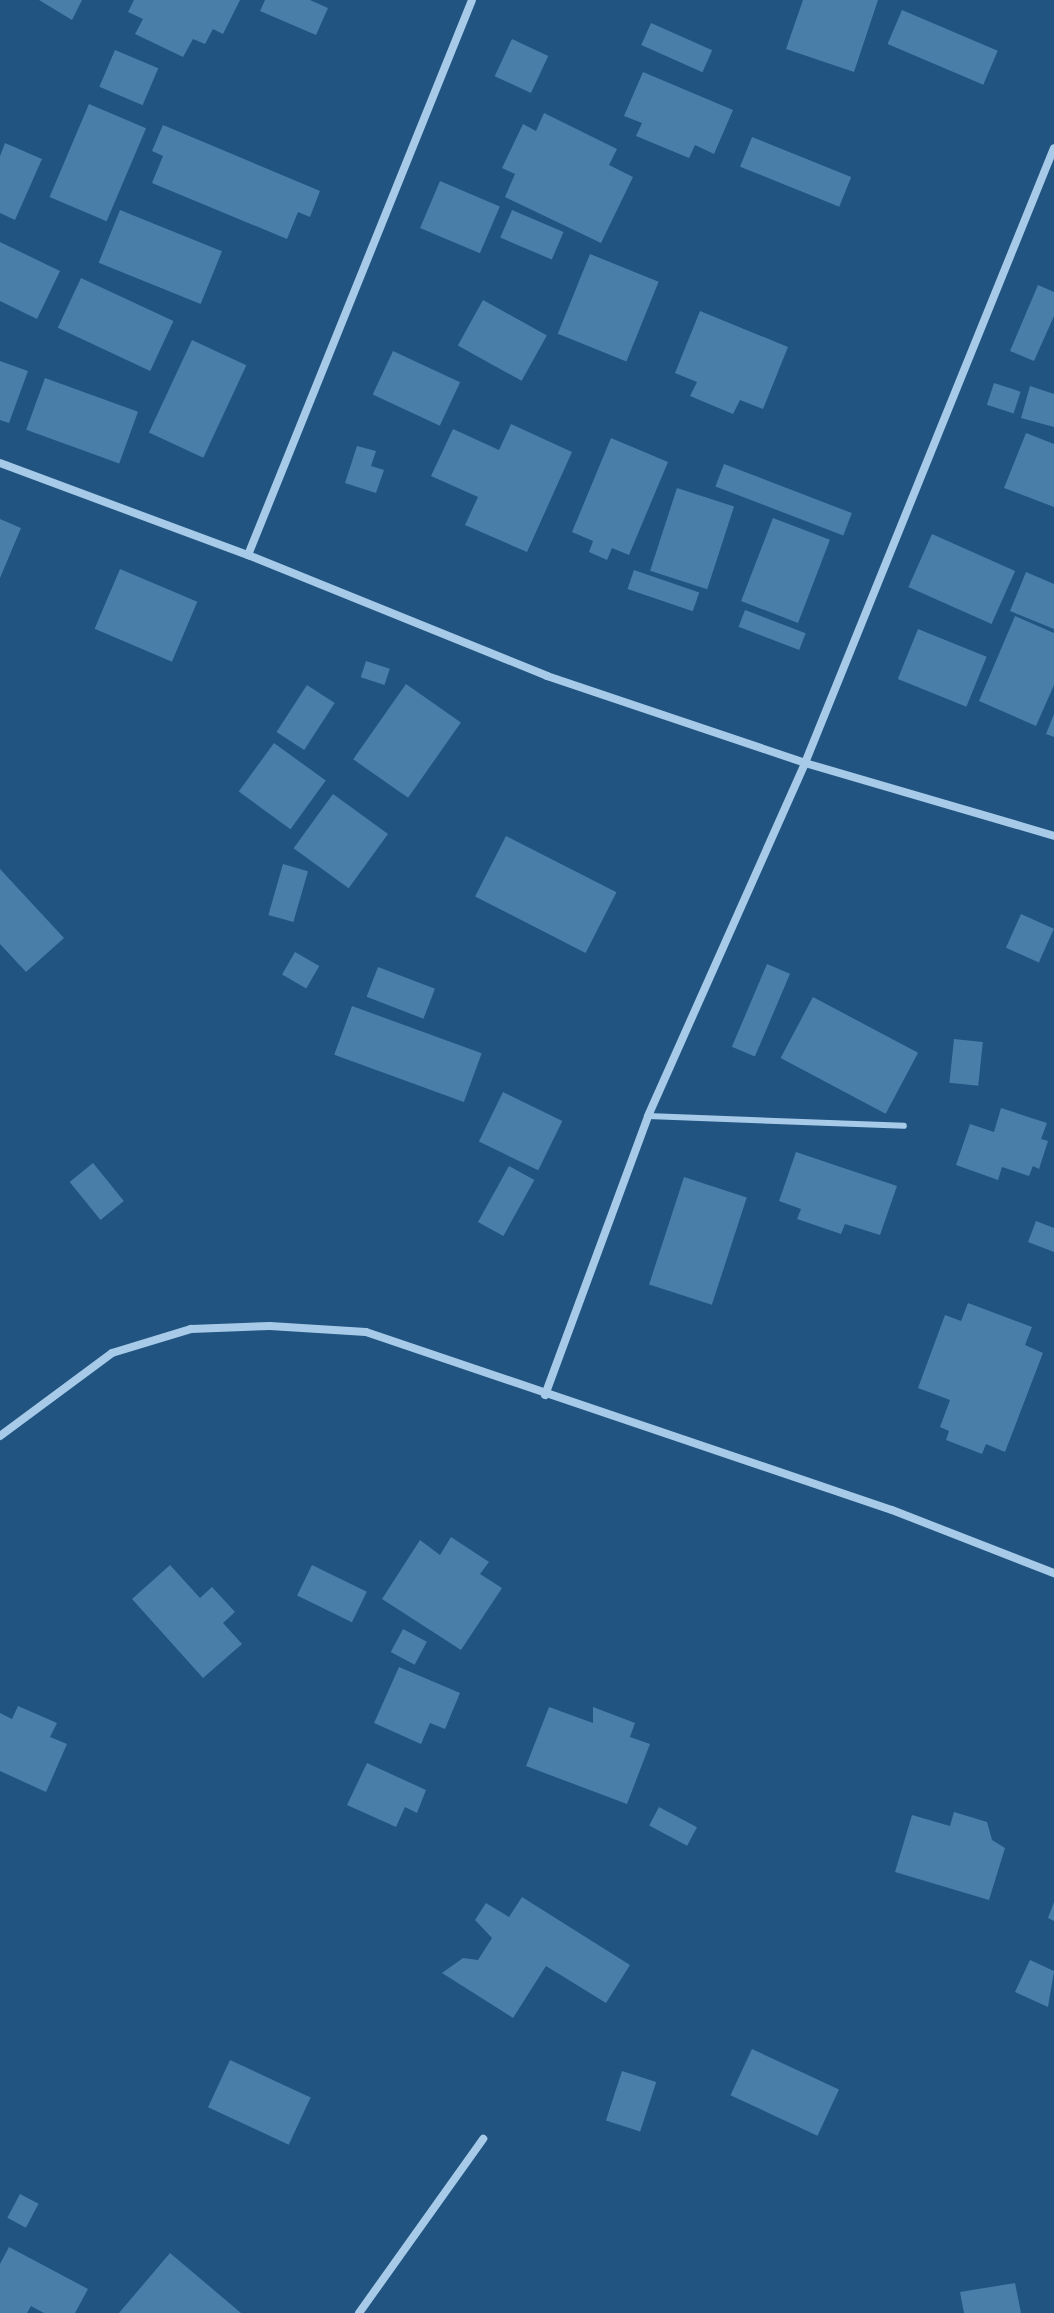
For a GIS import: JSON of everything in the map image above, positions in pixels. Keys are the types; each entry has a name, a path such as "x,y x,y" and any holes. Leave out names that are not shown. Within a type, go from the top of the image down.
{"street":[{"path":"248,555 472,0"},
{"path":"545,1395 648,1116 805,763 1054,150"},
{"path":"0,463 248,555 547,676 805,763 1054,836"},
{"path":"0,1436 112,1353 191,1329 270,1326 366,1332 892,1510 1054,1573"},
{"path":"359,2313 483,2139"}],"lane":[{"path":"648,1116 904,1126"}],"building":[{"path":"39,0 82,0 72,20"},
{"path":"134,0 240,0 223,34 213,29 205,44 193,39 183,57 135,34 143,19 128,12"},
{"path":"265,0 310,0 328,8 316,35 260,11"},
{"path":"803,0 878,0 854,72 786,49"},
{"path":"902,10 998,51 983,85 888,44"},
{"path":"651,23 712,50 702,72 641,45"},
{"path":"512,39 548,56 531,93 495,76"},
{"path":"115,50 158,68 143,105 99,87"},
{"path":"643,72 733,110 714,154 695,145 689,158 636,136 642,123 624,116"},
{"path":"89,104 146,128 107,221 50,197"},
{"path":"544,113 617,149 609,165 633,177 601,243 505,197 515,174 502,168 523,124 536,131"},
{"path":"163,125 320,191 310,217 298,212 287,239 152,183 163,156 152,151"},
{"path":"752,137 851,177 839,207 740,167"},
{"path":"5,143 42,159 15,220 0,213 0,156"},
{"path":"440,181 500,206 480,253 420,228"},
{"path":"120,210 222,251 201,304 99,263"},
{"path":"512,210 564,232 552,259 500,238"},
{"path":"0,242 60,271 37,319 0,301"},
{"path":"590,254 659,282 626,361 558,334"},
{"path":"81,278 173,321 150,371 58,328"},
{"path":"1038,285 1054,292 1054,316 1034,361 1010,351"},
{"path":"483,300 547,335 522,381 458,345"},
{"path":"700,311 788,347 763,409 740,400 733,414 690,396 697,382 675,373"},
{"path":"192,340 246,365 203,458 149,432"},
{"path":"393,351 460,382 440,426 373,395"},
{"path":"0,361 28,371 9,423 0,420"},
{"path":"45,378 138,412 119,464 26,430"},
{"path":"994,383 1021,392 1014,414 987,405"},
{"path":"1030,386 1054,394 1054,427 1021,418"},
{"path":"511,424 572,452 527,552 465,525 478,497 431,476 453,429 499,450"},
{"path":"1026,433 1054,444 1054,507 1004,488"},
{"path":"611,438 668,462 629,555 612,548 607,560 589,552 593,541 572,532"},
{"path":"357,446 376,451 371,466 384,470 376,493 345,483"},
{"path":"724,464 852,513 843,536 715,486"},
{"path":"677,488 734,507 707,589 650,571"},
{"path":"773,518 830,540 798,623 741,601"},
{"path":"0,519 21,528 0,578"},
{"path":"932,534 1015,571 992,624 908,587"},
{"path":"120,569 197,602 172,662 95,629"},
{"path":"634,570 699,592 693,611 627,589"},
{"path":"1026,572 1054,584 1054,629 1010,611"},
{"path":"745,610 806,633 799,650 739,627"},
{"path":"1015,616 1054,633 1054,685 1036,726 979,701"},
{"path":"918,629 987,657 966,707 898,679"},
{"path":"366,661 390,669 385,685 361,677"},
{"path":"406,684 461,722 408,798 353,759"},
{"path":"307,685 335,703 304,750 277,732"},
{"path":"1054,714 1054,737 1046,734"},
{"path":"274,743 326,781 291,829 239,792"},
{"path":"333,794 388,834 349,888 294,848"},
{"path":"506,836 616,892 586,953 475,897"},
{"path":"283,864 308,871 293,922 268,915"},
{"path":"0,869 64,938 26,972 0,944"},
{"path":"1021,914 1054,929 1039,962 1006,948"},
{"path":"295,952 319,966 306,989 282,975"},
{"path":"767,964 790,974 755,1057 732,1047"},
{"path":"378,967 435,989 423,1019 367,997"},
{"path":"813,997 918,1053 886,1114 781,1058"},
{"path":"352,1006 482,1053 464,1102 334,1055"},
{"path":"954,1039 983,1042 978,1086 949,1083"},
{"path":"503,1092 562,1121 538,1170 479,1141"},
{"path":"1001,1108 1047,1123 1041,1139 1048,1141 1039,1169 1033,1166 1029,1176 1002,1167 998,1180 956,1165 970,1124 994,1132"},
{"path":"796,1152 897,1186 880,1235 845,1224 841,1234 797,1219 801,1209 779,1201"},
{"path":"93,1163 124,1201 101,1220 70,1182"},
{"path":"509,1166 534,1180 503,1236 478,1222"},
{"path":"684,1177 747,1197 712,1305 649,1284"},
{"path":"1036,1221 1054,1228 1054,1252 1028,1242"},
{"path":"968,1303 1032,1327 1025,1345 1043,1353 1005,1452 986,1444 982,1454 946,1440 949,1431 940,1427 950,1400 918,1388 945,1315 961,1321"},
{"path":"451,1537 489,1562 480,1574 502,1588 461,1650 382,1599 420,1540 440,1555"},
{"path":"170,1565 200,1598 212,1587 235,1612 223,1623 242,1644 203,1678 132,1599"},
{"path":"312,1565 367,1592 352,1622 297,1596"},
{"path":"403,1629 427,1642 415,1665 391,1652"},
{"path":"399,1667 460,1693 445,1729 430,1723 421,1744 374,1723"},
{"path":"18,1706 57,1723 50,1737 67,1744 46,1792 0,1771 0,1713 12,1719"},
{"path":"549,1707 593,1723 593,1707 635,1723 630,1737 650,1744 627,1804 526,1766"},
{"path":"367,1763 426,1790 417,1813 405,1807 396,1827 347,1805"},
{"path":"659,1807 697,1827 687,1846 649,1826"},
{"path":"954,1812 987,1822 992,1840 1005,1848 989,1900 895,1872 912,1815 950,1826"},
{"path":"522,1897 630,1965 606,2003 546,1966 513,2018 442,1973 463,1958 478,1960 492,1938 475,1920 486,1903 509,1917"},
{"path":"1054,1902 1054,1921 1048,1918"},
{"path":"1030,1960 1054,1971 1048,2007 1015,1992"},
{"path":"752,2049 839,2090 817,2136 730,2095"},
{"path":"230,2060 311,2098 289,2145 208,2107"},
{"path":"622,2071 656,2082 640,2132 606,2120"},
{"path":"20,2194 39,2204 26,2228 7,2218"},
{"path":"9,2247 88,2289 75,2313 44,2313 31,2306 27,2313 0,2313 0,2264"},
{"path":"170,2253 241,2313 119,2313"},
{"path":"1015,2283 1021,2313 964,2313 960,2292"}]}
